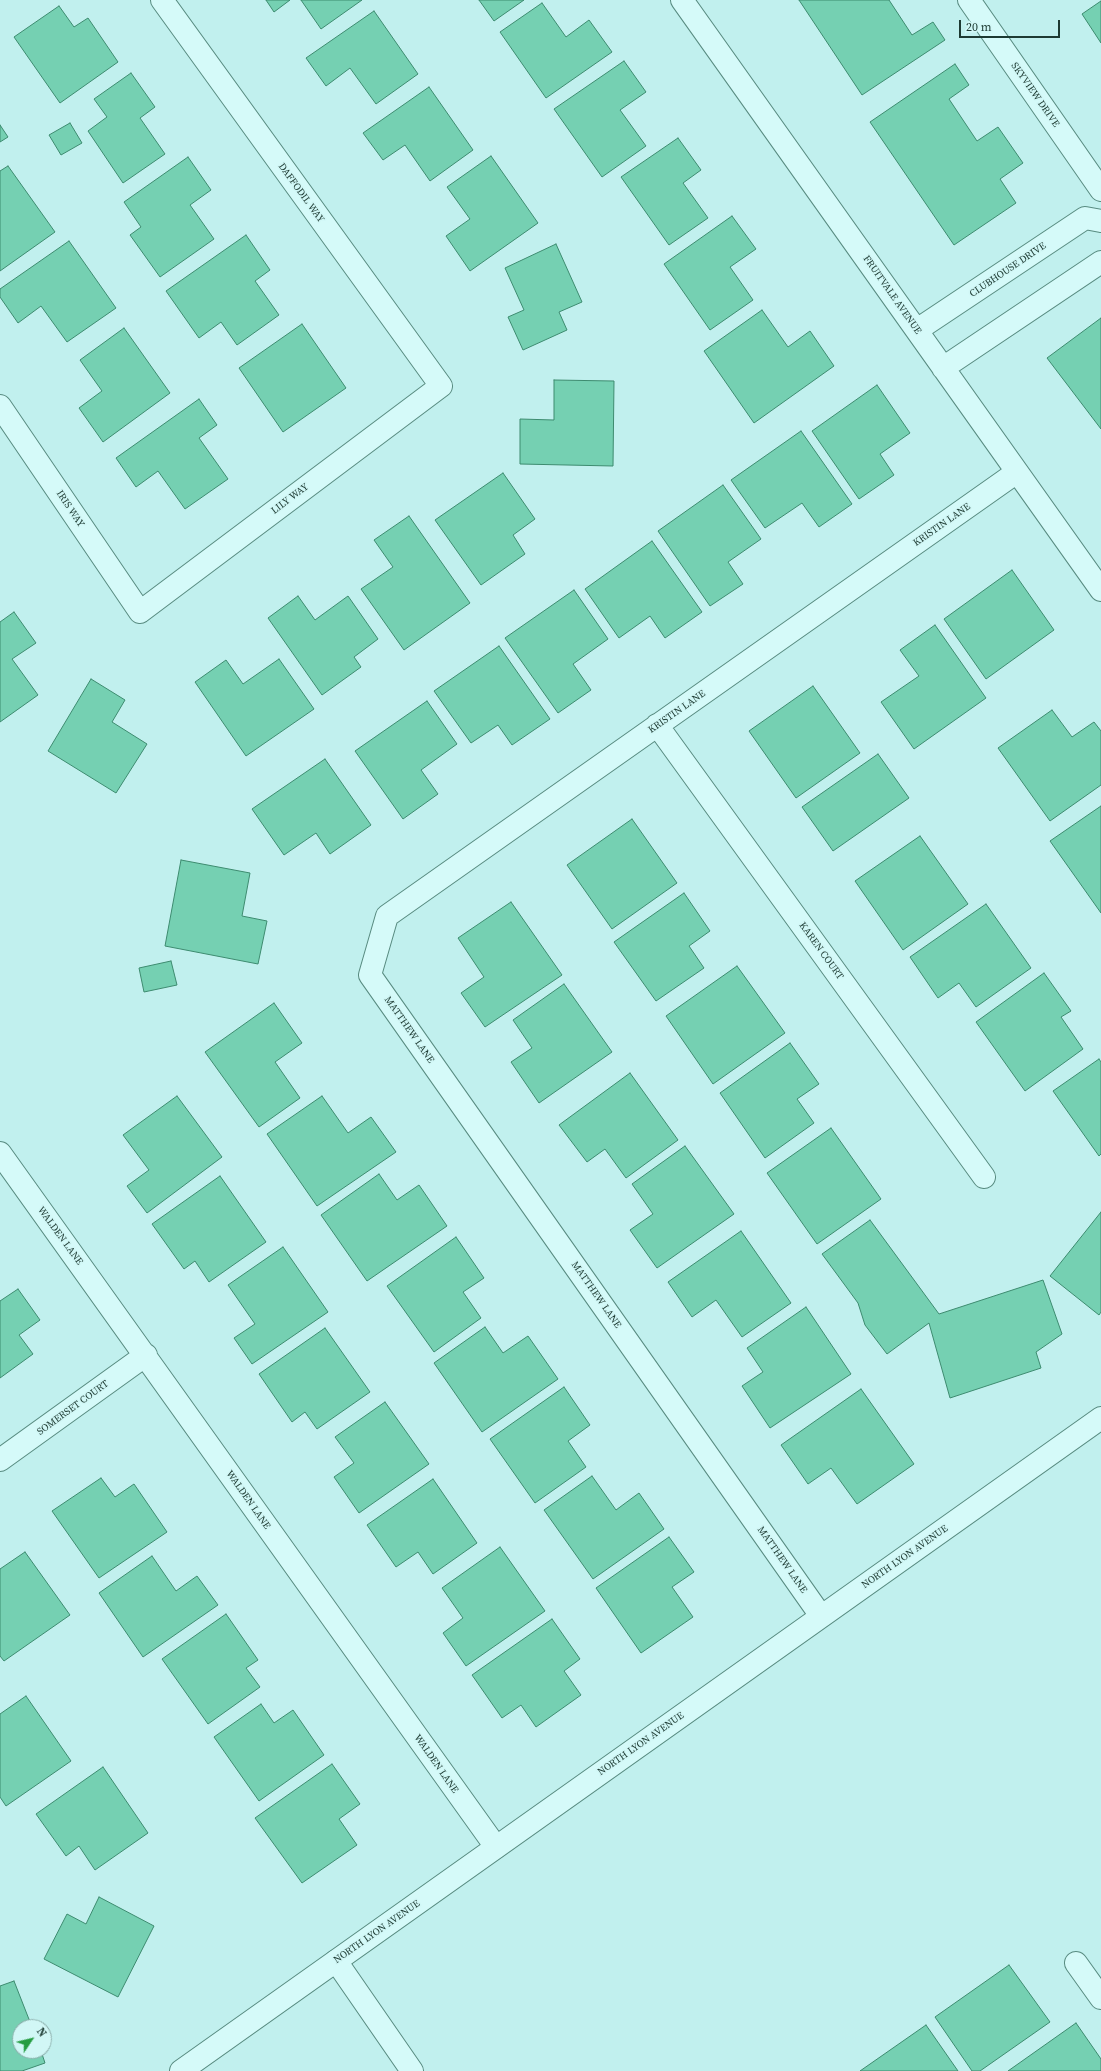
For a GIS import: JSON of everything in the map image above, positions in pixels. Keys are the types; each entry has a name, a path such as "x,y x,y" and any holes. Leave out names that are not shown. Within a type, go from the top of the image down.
{"street":[{"name":"DAFFODIL WAY","path":"162,0 440,386"},
{"name":"FRUITVALE AVENUE","path":"682,0 1101,590"},
{"name":"SKYVIEW DRIVE","path":"969,0 1101,190"},
{"name":"CLUBHOUSE DRIVE","path":"917,330 1085,218 1101,221"},
{"path":"943,368 1101,262"},
{"name":"LILY WAY","path":"140,612 440,386"},
{"name":"IRIS WAY","path":"0,406 140,612"},
{"name":"KRISTIN LANE","path":"370,975 387,916 1017,472"},
{"name":"KAREN COURT","path":"657,726 984,1177"},
{"name":"MATTHEW LANE","path":"370,975 821,1616"},
{"name":"WALDEN LANE","path":"0,1153 146,1355 496,1847"},
{"name":"SOMERSET COURT","path":"0,1460 146,1355"},
{"name":"NORTH LYON AVENUE","path":"181,2071 1101,1418"},
{"path":"336,1961 412,2071"},
{"path":"1076,1963 1101,1998"}],"building":[{"path":"266,0 290,0 274,12"},
{"path":"301,0 362,0 321,29"},
{"path":"479,0 524,0 494,21"},
{"path":"799,0 889,0 912,35 933,22 945,40 862,95"},
{"path":"1101,1 1101,43 1082,14"},
{"path":"542,3 566,37 589,20 612,52 546,98 500,32"},
{"path":"59,6 74,27 88,18 118,62 60,103 14,37"},
{"path":"374,11 418,74 376,104 350,68 326,86 306,58"},
{"path":"624,61 646,92 620,110 646,146 602,177 554,109"},
{"path":"955,64 969,85 949,99 977,141 998,127 1023,163 1000,179 1016,203 954,245 870,122"},
{"path":"131,73 155,107 140,118 165,154 123,183 88,131 107,117 94,99"},
{"path":"429,87 473,150 430,181 405,145 383,160 363,133"},
{"path":"70,123 82,143 61,155 49,135"},
{"path":"0,125 8,137 0,142"},
{"path":"678,138 701,170 683,183 708,218 669,245 621,177"},
{"path":"491,156 538,223 470,271 446,236 470,219 447,187"},
{"path":"188,157 211,190 190,205 214,239 160,277 130,235 141,227 124,202"},
{"path":"8,166 55,232 0,271 0,171"},
{"path":"732,216 756,249 730,267 753,300 710,330 664,264"},
{"path":"246,235 270,270 255,281 279,315 237,345 221,322 199,338 166,291"},
{"path":"69,241 116,308 67,342 41,306 18,323 0,297 0,289"},
{"path":"556,244 582,302 559,312 567,330 523,350 508,317 524,310 505,268"},
{"path":"762,310 788,347 810,331 834,366 754,423 704,351"},
{"path":"1101,318 1101,429 1047,358"},
{"path":"302,324 346,388 283,432 239,368"},
{"path":"124,328 170,393 103,442 79,408 102,391 80,360"},
{"path":"554,380 614,381 613,466 520,464 520,419 554,420"},
{"path":"877,385 910,433 880,454 894,475 859,499 812,431"},
{"path":"199,399 217,425 199,438 228,479 185,509 158,471 136,487 116,458"},
{"path":"801,431 852,504 819,527 802,503 765,528 731,480"},
{"path":"503,473 535,519 513,535 525,554 481,585 435,520"},
{"path":"723,485 761,539 728,562 743,584 710,606 658,531"},
{"path":"409,516 470,603 404,650 361,589 393,567 374,540"},
{"path":"652,541 702,612 665,638 650,616 619,638 585,589"},
{"path":"1012,570 1054,630 986,679 944,619"},
{"path":"574,590 608,639 573,664 591,690 558,713 505,638"},
{"path":"298,596 315,620 348,596 378,639 354,657 361,667 322,695 268,618"},
{"path":"14,612 36,643 12,659 38,695 0,722 0,622"},
{"path":"935,625 986,698 914,749 881,702 919,676 900,650"},
{"path":"499,646 550,719 512,745 498,725 471,743 434,691"},
{"path":"279,659 314,709 246,756 195,682 226,660 243,684"},
{"path":"91,679 125,700 112,722 147,744 116,793 48,751"},
{"path":"813,686 860,753 796,798 749,731"},
{"path":"427,701 457,744 421,770 438,794 403,819 355,751"},
{"path":"1052,710 1072,737 1094,722 1101,731 1101,785 1050,821 998,748"},
{"path":"878,754 909,798 833,851 802,807"},
{"path":"325,759 371,825 330,854 316,833 284,855 252,809"},
{"path":"1101,806 1101,913 1050,841"},
{"path":"632,819 677,883 612,929 567,865"},
{"path":"920,836 968,904 903,950 855,881"},
{"path":"181,860 250,873 242,916 267,921 258,964 165,946"},
{"path":"684,893 710,931 689,946 704,968 656,1001 614,942"},
{"path":"511,902 562,975 485,1027 461,993 484,977 458,938"},
{"path":"986,904 1031,968 976,1007 959,983 938,998 910,957"},
{"path":"171,961 177,985 144,992 139,968"},
{"path":"737,966 785,1033 713,1084 666,1016"},
{"path":"1044,973 1071,1011 1061,1017 1083,1049 1025,1091 976,1022"},
{"path":"564,984 612,1052 539,1103 511,1062 532,1048 513,1020"},
{"path":"274,1003 302,1043 275,1062 300,1098 259,1127 205,1052"},
{"path":"790,1043 819,1084 797,1099 814,1123 765,1158 720,1093"},
{"path":"1099,1059 1101,1062 1101,1154 1099,1156 1053,1091"},
{"path":"630,1073 678,1140 626,1178 605,1149 587,1162 559,1125"},
{"path":"177,1096 222,1157 147,1213 127,1186 149,1170 123,1135"},
{"path":"322,1096 348,1133 371,1117 396,1152 317,1206 267,1134"},
{"path":"831,1128 881,1199 817,1244 767,1173"},
{"path":"685,1146 734,1214 657,1268 630,1230 653,1214 632,1184"},
{"path":"379,1174 397,1200 419,1185 447,1226 367,1281 321,1215"},
{"path":"220,1176 266,1242 209,1282 195,1261 184,1269 152,1224"},
{"path":"1101,1212 1101,1312 1099,1315 1050,1276"},
{"path":"870,1220 939,1314 1043,1280 1062,1334 1036,1352 1041,1368 950,1398 929,1323 887,1354 865,1325 858,1303 822,1254"},
{"path":"741,1231 791,1303 742,1337 716,1300 692,1317 668,1282"},
{"path":"456,1237 484,1278 463,1292 481,1318 434,1352 387,1286"},
{"path":"283,1247 328,1312 252,1364 234,1338 255,1324 228,1285"},
{"path":"18,1289 40,1320 19,1335 33,1354 0,1378 0,1301"},
{"path":"806,1307 851,1374 770,1428 742,1386 763,1372 747,1348"},
{"path":"485,1327 503,1353 528,1336 558,1379 482,1432 434,1363"},
{"path":"325,1328 370,1392 317,1429 305,1412 292,1422 259,1374"},
{"path":"564,1387 590,1425 568,1441 586,1467 535,1503 490,1439"},
{"path":"861,1389 914,1464 857,1504 831,1468 808,1484 781,1445"},
{"path":"385,1402 429,1464 359,1513 334,1477 354,1463 335,1437"},
{"path":"592,1476 616,1510 639,1493 664,1529 593,1579 544,1510"},
{"path":"101,1478 115,1497 134,1484 167,1532 99,1578 52,1511"},
{"path":"433,1479 477,1543 433,1574 418,1552 396,1567 367,1525"},
{"path":"669,1537 694,1572 672,1587 693,1617 641,1653 596,1588"},
{"path":"500,1547 545,1611 466,1666 443,1633 463,1618 442,1588"},
{"path":"25,1552 70,1615 4,1661 0,1656 0,1569"},
{"path":"152,1556 176,1591 197,1576 218,1605 143,1657 99,1593"},
{"path":"226,1614 258,1660 246,1668 260,1687 208,1724 162,1659"},
{"path":"552,1619 580,1659 564,1671 581,1695 536,1727 521,1705 502,1718 472,1675"},
{"path":"26,1696 71,1761 6,1806 0,1797 0,1714"},
{"path":"261,1704 274,1723 293,1710 324,1755 259,1801 214,1737"},
{"path":"332,1764 360,1804 339,1819 357,1845 302,1883 255,1818"},
{"path":"103,1767 148,1833 95,1870 79,1846 66,1856 36,1814"},
{"path":"99,1897 154,1926 118,1997 44,1959 67,1914 86,1924"},
{"path":"1009,1965 1050,2022 980,2071 972,2071 935,2017"},
{"path":"14,1981 29,2019 12,2019 12,2059 44,2059 45,2063 22,2071 0,2071 0,1986"},
{"path":"1076,2023 1101,2059 1101,2071 1008,2071"},
{"path":"926,2025 958,2071 860,2071"}]}
